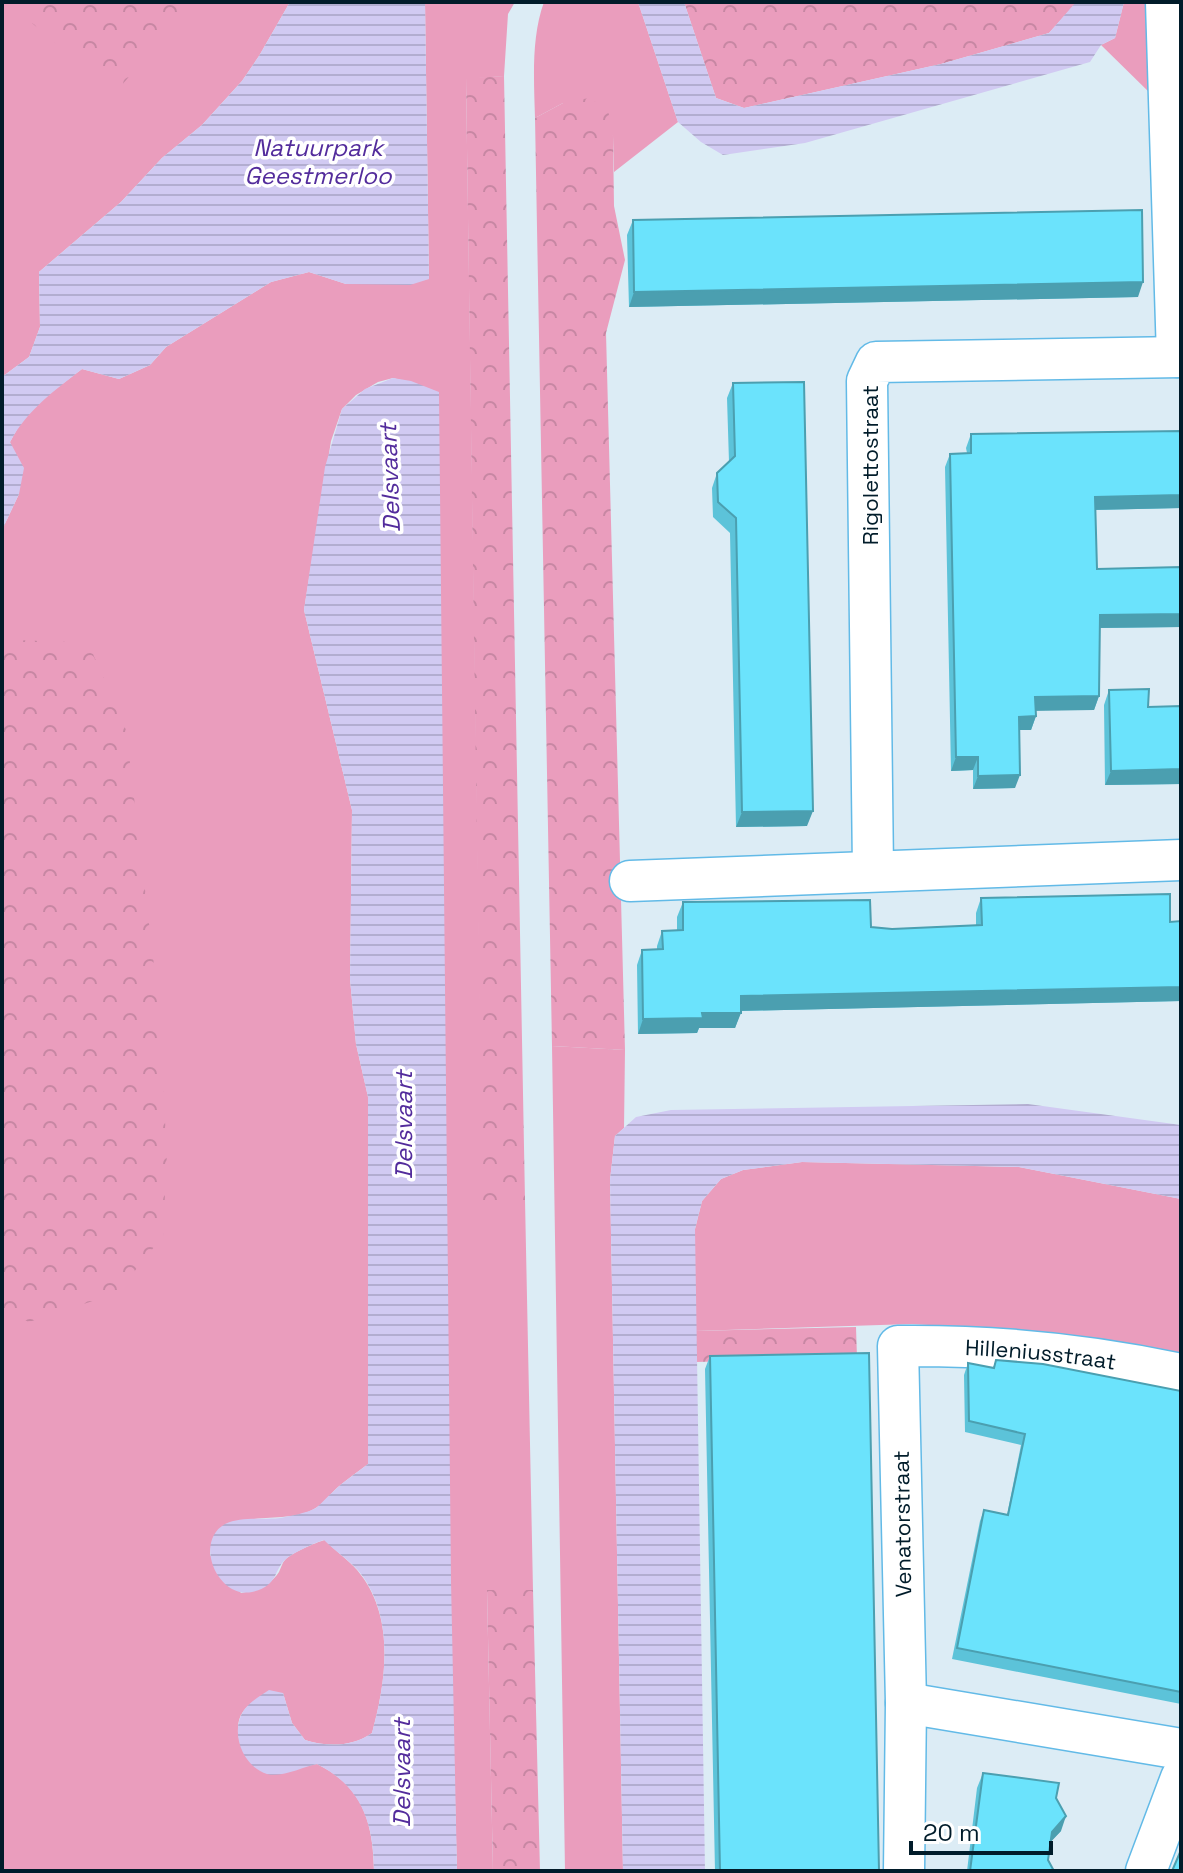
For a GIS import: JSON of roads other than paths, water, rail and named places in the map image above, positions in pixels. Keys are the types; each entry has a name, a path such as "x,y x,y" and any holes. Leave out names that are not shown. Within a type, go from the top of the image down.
{"street":[{"name":"Rigolettostraat","path":"873,870 867,381 876,362 1179,357 1166,2"},
{"path":"630,881 1181,860"},
{"name":"Hilleniusstraat","path":"898,1346 972,1345 1122,1362 1181,1374"},
{"name":"Venatorstraat","path":"898,1346 906,1703 904,1871"},
{"path":"906,1703 1181,1749"},
{"path":"1146,1871 1181,1778"}],"water":[{"name":"Natuurpark Geestmerloo","path":"290,2 425,2 429,279 410,285 346,284 309,272 271,282 166,347 150,365 119,379 82,369 33,411 10,442 24,468 19,494 2,530 2,377 29,357 40,327 39,272 121,202 162,158 202,125 242,81"},
{"path":"638,2 684,2 716,98 744,108 941,64 1049,33 1076,2 1124,2 1115,38 1101,45 1090,62 805,143 723,155 701,142 678,122"},
{"name":"Delsvaart","path":"393,378 439,392 451,1581 457,1871 374,1871 368,1822 344,1783 317,1764 285,1773 267,1774 251,1764 241,1748 238,1728 244,1710 269,1690 283,1693 292,1723 305,1740 340,1744 357,1741 372,1733 384,1672 383,1631 372,1592 361,1574 324,1540 286,1559 267,1586 252,1592 240,1592 220,1578 211,1555 211,1543 216,1532 225,1524 245,1519 280,1518 312,1510 368,1464 368,1097 356,1044 350,979 352,810 304,610 325,467 342,409 365,389"},
{"path":"1028,1104 1181,1125 1181,1199 1019,1167 802,1162 743,1170 721,1179 702,1201 695,1229 705,1871 623,1871 610,1180 615,1136 636,1117 671,1110"}]}
